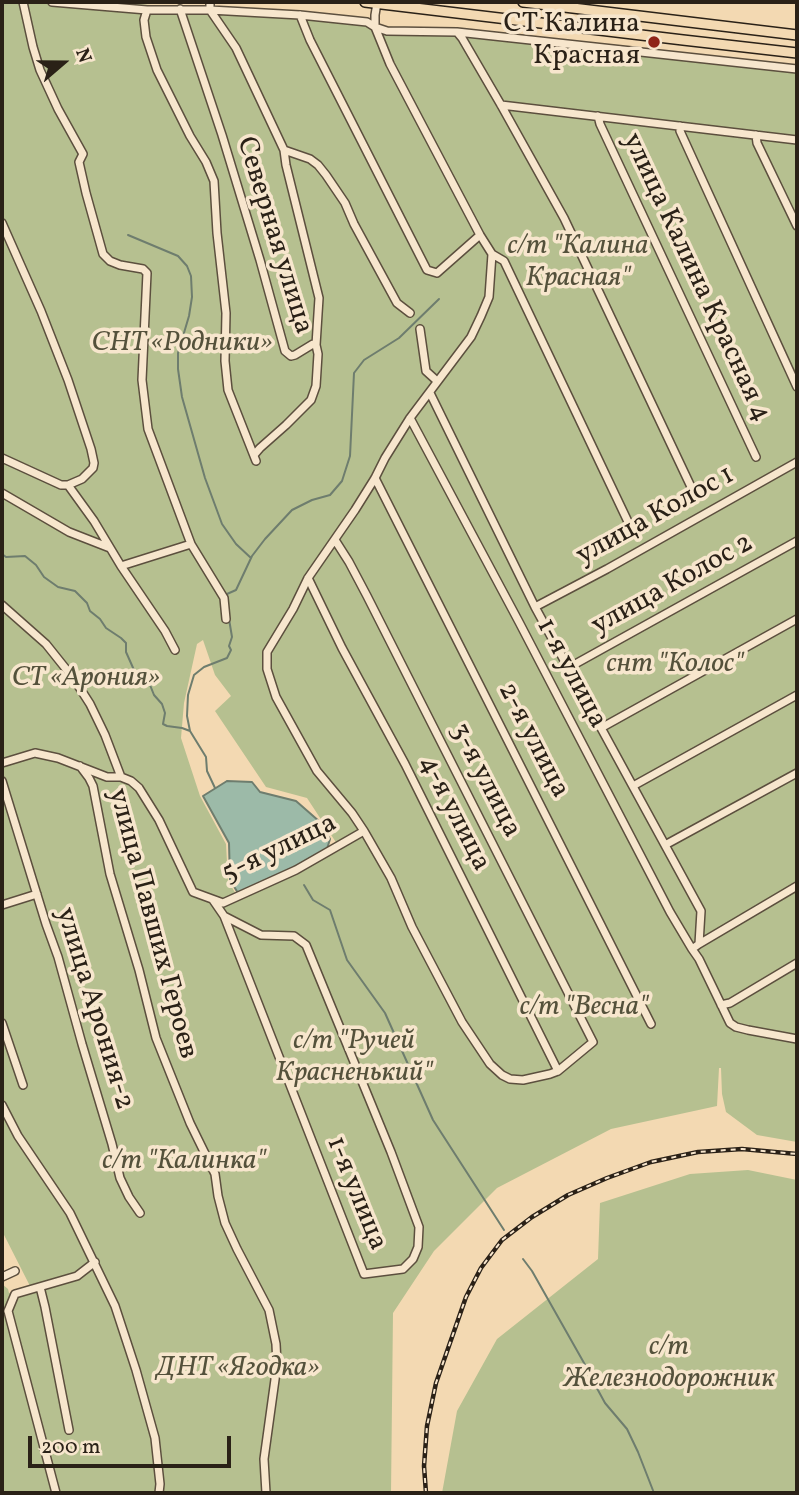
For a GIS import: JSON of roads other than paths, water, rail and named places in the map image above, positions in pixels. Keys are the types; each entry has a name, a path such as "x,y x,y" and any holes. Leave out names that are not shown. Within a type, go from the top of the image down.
{"main road":[{"path":"365,2 797,52"},
{"path":"523,2 797,35"}],"street":[{"path":"23,2 40,70 83,154 79,162 103,254 110,261 143,269 147,274 142,380 148,429 191,544 224,598 226,619"},
{"path":"52,2 147,10 210,6 367,22 387,31 459,35 797,69"},
{"path":"377,3 375,27 390,64 480,235 492,254 504,261 630,526"},
{"path":"210,6 236,48 284,150 319,298 316,345"},
{"name":"Северная улица","path":"147,10 144,20 146,37 157,70 214,181 226,313 225,361 228,390 255,458 260,448 311,400 315,393 318,354 316,345 313,344 291,356 285,351 222,135 180,9"},
{"path":"300,15 310,40 427,270 437,272 480,235"},
{"path":"459,35 564,218 693,491"},
{"path":"501,104 797,140"},
{"name":"улица Калина Красная 4","path":"598,116 756,457"},
{"path":"680,126 797,387"},
{"path":"756,135 757,143 797,226"},
{"path":"284,150 310,159 326,175 345,203 397,303 410,313"},
{"path":"2,223 41,311 92,449 93,468 82,479 67,487"},
{"path":"492,254 489,297 464,348 410,418 384,458 375,478 308,578 267,652 267,669 276,697 317,771 364,831 391,878 412,927 462,1022 490,1064 502,1076 510,1079 523,1080 558,1071"},
{"path":"420,329 426,371 437,381"},
{"name":"1-я улица","path":"430,393 535,607 701,911 695,946"},
{"name":"1-я улица","path":"410,418 670,912 695,946 730,1023 736,1027 797,1039"},
{"path":"2,458 67,487 94,521 175,650"},
{"name":"улица Колос 1","path":"535,607 797,463"},
{"name":"2-я улица","path":"375,478 651,1024"},
{"path":"2,493 69,532 111,548"},
{"name":"3-я улица","path":"335,540 367,596 593,1042 558,1071"},
{"name":"улица Колос 2","path":"568,668 797,541"},
{"path":"121,566 191,544"},
{"name":"4-я улица","path":"308,578 342,648 405,764 558,1071"},
{"path":"2,605 46,644 74,679 105,735 121,777"},
{"path":"601,728 797,619"},
{"path":"633,786 797,695"},
{"path":"2,763 35,753 58,758 107,777 121,777 131,781 139,788 159,820 193,892 213,900"},
{"name":"улица Павших Героев","path":"80,766 93,786 110,874 156,1038 190,1123 215,1174 225,1223 269,1310 277,1365 264,1459 266,1493"},
{"path":"666,845 797,773"},
{"name":"улица Арония-2","path":"2,781 58,957 120,1178 140,1213"},
{"name":"5-я улица","path":"213,900 223,903 296,870 364,831"},
{"path":"695,946 797,886"},
{"name":"улица Арония-2","path":"2,905 37,894"},
{"name":"1-я улица","path":"213,900 223,916 364,1274 403,1269 413,1259 418,1247 419,1227 306,945 294,936 261,935 223,916"},
{"path":"721,1005 730,1003 797,963"},
{"path":"2,1023 23,1085"},
{"path":"2,1105 18,1136 70,1213 115,1307 155,1438 159,1493"},
{"path":"56,1493 5,1312 15,1294 77,1276 95,1262"},
{"path":"2,1276 15,1271"},
{"path":"40,1287 69,1430"}],"waterway":[{"path":"128,235 178,256 191,276 189,316 178,353 182,397 205,478 222,524 236,544 251,558"},
{"path":"228,603 227,594 236,590 252,556 292,510 330,495 342,481 350,456 354,373 364,360 399,338 439,299"},
{"path":"2,554 6,557 25,556 36,565 44,577 58,587 75,591 106,628 126,643 126,652 134,670 133,677 150,685 162,704 165,713 163,724 190,731 206,757 207,771 215,788"},
{"path":"190,731 187,716 188,695 194,675 204,667 227,658 232,637 229,619"},
{"path":"304,885 313,900 330,910 347,960 385,1013 433,1120 504,1230"},
{"path":"523,1259 588,1370"},
{"path":"593,1381 605,1403 627,1429 654,1493"}],"railway":[{"path":"426,1493 424,1466 427,1426 436,1383 466,1297 481,1268 502,1240 532,1217 568,1195 651,1162 698,1152 742,1149 797,1154"}],"place":[{"name":"СТ Калина Красная","path":"654,42"}],"park label":[{"name":"с/т \"Калина Красная\"","path":"578,264"},
{"name":"СНТ «Родники»","path":"182,345"},
{"name":"снт \"Колос\"","path":"675,666"},
{"name":"СТ «Арония»","path":"86,680"},
{"name":"с/т \"Весна\"","path":"584,1009"},
{"name":"с/т \"Ручей Красненький\"","path":"354,1059"},
{"name":"с/т \"Калинка\"","path":"184,1163"},
{"name":"с/т Железнодорожник","path":"669,1365"},
{"name":"ДНТ «Ягодка»","path":"238,1370"}]}
